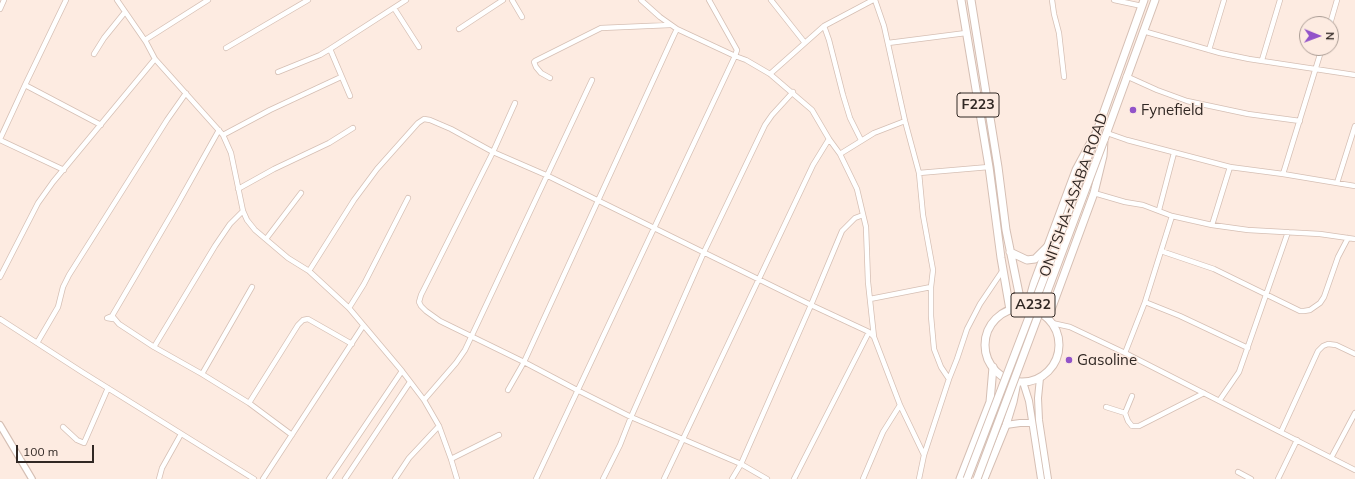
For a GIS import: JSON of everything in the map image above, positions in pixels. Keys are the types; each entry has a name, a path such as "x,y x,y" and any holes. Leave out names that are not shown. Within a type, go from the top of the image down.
{"main road":[{"name":"F223","path":"960,0 996,209 1010,310"},
{"name":"F223","path":"971,0 1010,252 1024,308"},
{"name":"A232","path":"977,479 1155,0"},
{"name":"ONITSHA-ASABA ROAD","path":"967,479 1057,244 1143,3"},
{"path":"1121,62 1131,63"},
{"path":"1024,308 1076,170 1097,131"},
{"path":"1050,321 1094,193 1103,156 1105,136"},
{"path":"996,209 1004,208"},
{"path":"1010,252 1027,260 1035,259 1048,245"},
{"path":"1024,308 1039,312 1050,321 1059,339 1059,350 1053,366 1040,378 1020,382 1001,375 993,367 986,352 987,334 996,319 1010,310 1024,308"},
{"path":"960,479 990,402 993,367"},
{"path":"1040,378 1038,398 1039,420 1048,479"},
{"path":"1020,382 1029,401 1041,479"},
{"path":"984,479 1006,425 1020,382"},
{"path":"1006,425 1032,423"}],"street":[{"path":"0,9 4,0"},
{"path":"64,170 0,140 66,0"},
{"path":"117,0 155,59 223,135 231,153 243,211 247,220 255,230 288,258 309,271 349,308 402,372 424,400 439,426 457,479"},
{"path":"144,40 208,0"},
{"path":"226,48 308,0"},
{"path":"278,72 320,55 406,0"},
{"path":"459,29 503,0"},
{"path":"512,0 522,16"},
{"path":"641,0 677,30 746,60 770,74 793,92 812,110 829,139 840,154 857,190 866,228 868,282 874,337 900,405 924,455"},
{"path":"536,479 735,56 736,50 709,0"},
{"path":"771,0 804,43"},
{"path":"770,74 824,26 874,0 884,26 905,121 919,173 923,215 933,270 931,287 931,316 934,349 941,367 949,379"},
{"path":"1052,0 1059,33 1064,77"},
{"path":"1114,0 1143,3"},
{"path":"1209,50 1224,0"},
{"path":"1262,60 1280,0"},
{"path":"1332,16 1337,0"},
{"path":"394,8 419,47"},
{"path":"94,54 104,38 125,12"},
{"path":"550,78 541,73 536,67 535,61 601,28 670,25"},
{"path":"824,26 850,118 861,140"},
{"path":"508,390 524,362 677,30"},
{"path":"1143,31 1209,50 1249,59 1355,75"},
{"path":"888,43 966,32"},
{"path":"330,49 350,96"},
{"path":"1283,174 1320,56"},
{"path":"0,277 38,203 155,59"},
{"path":"1126,76 1187,101 1248,114 1300,121"},
{"path":"223,135 270,110 341,77"},
{"path":"424,400 456,364 465,350 592,80"},
{"path":"25,85 101,125"},
{"path":"603,479 620,445 704,252 768,120 793,92"},
{"path":"37,343 58,307 63,287 73,270 167,120 186,93"},
{"path":"515,103 494,152 419,302 426,311 440,321 631,417 741,464 767,479"},
{"path":"309,271 377,169 418,123 424,119 451,129 494,152 546,175 869,332 874,337"},
{"path":"840,154 874,133 905,121"},
{"path":"1337,183 1355,126"},
{"path":"238,189 274,169 329,143 353,128"},
{"path":"219,130 113,317 154,347 249,403 292,435"},
{"path":"1105,136 1127,140 1230,167 1355,186"},
{"path":"664,479 813,165 829,139"},
{"path":"1159,210 1174,153"},
{"path":"1212,225 1230,167"},
{"path":"919,173 989,168"},
{"path":"266,239 301,193"},
{"path":"1094,193 1159,210 1172,216 1212,225 1248,230 1288,232 1355,239"},
{"path":"349,308 364,284 408,198"},
{"path":"154,347 230,224 243,211"},
{"path":"732,479 741,464 842,231 855,218 863,215"},
{"path":"1125,353 1145,302 1172,216"},
{"path":"1220,401 1239,372 1288,232"},
{"path":"1161,251 1214,269 1300,311 1310,310 1317,306 1324,297 1338,257 1348,238"},
{"path":"919,479 924,455 967,329 976,310 1004,269"},
{"path":"202,374 252,287"},
{"path":"870,299 931,287"},
{"path":"1145,302 1180,316 1248,348"},
{"path":"0,319 254,479"},
{"path":"249,403 298,325 303,320 308,320 352,344"},
{"path":"1050,321 1070,327 1125,353 1355,470"},
{"path":"263,479 363,326"},
{"path":"794,479 869,332"},
{"path":"1281,432 1318,352 1323,346 1328,344 1336,345 1355,354"},
{"path":"329,479 402,372"},
{"path":"345,479 410,382"},
{"path":"63,427 77,440 84,442 108,388"},
{"path":"1132,396 1125,413 1132,426 1138,426 1204,393"},
{"path":"863,479 883,432 900,405"},
{"path":"1106,407 1125,413"},
{"path":"1332,458 1355,413"},
{"path":"0,425 32,479"},
{"path":"395,479 409,458 439,426"},
{"path":"159,479 162,468 181,434"},
{"path":"451,459 499,435"},
{"path":"1278,479 1297,440"},
{"path":"1238,472 1252,479"}],"place":[{"name":"Fynefield","path":"1133,110"},
{"name":"Gasoline","path":"1069,360"}]}
